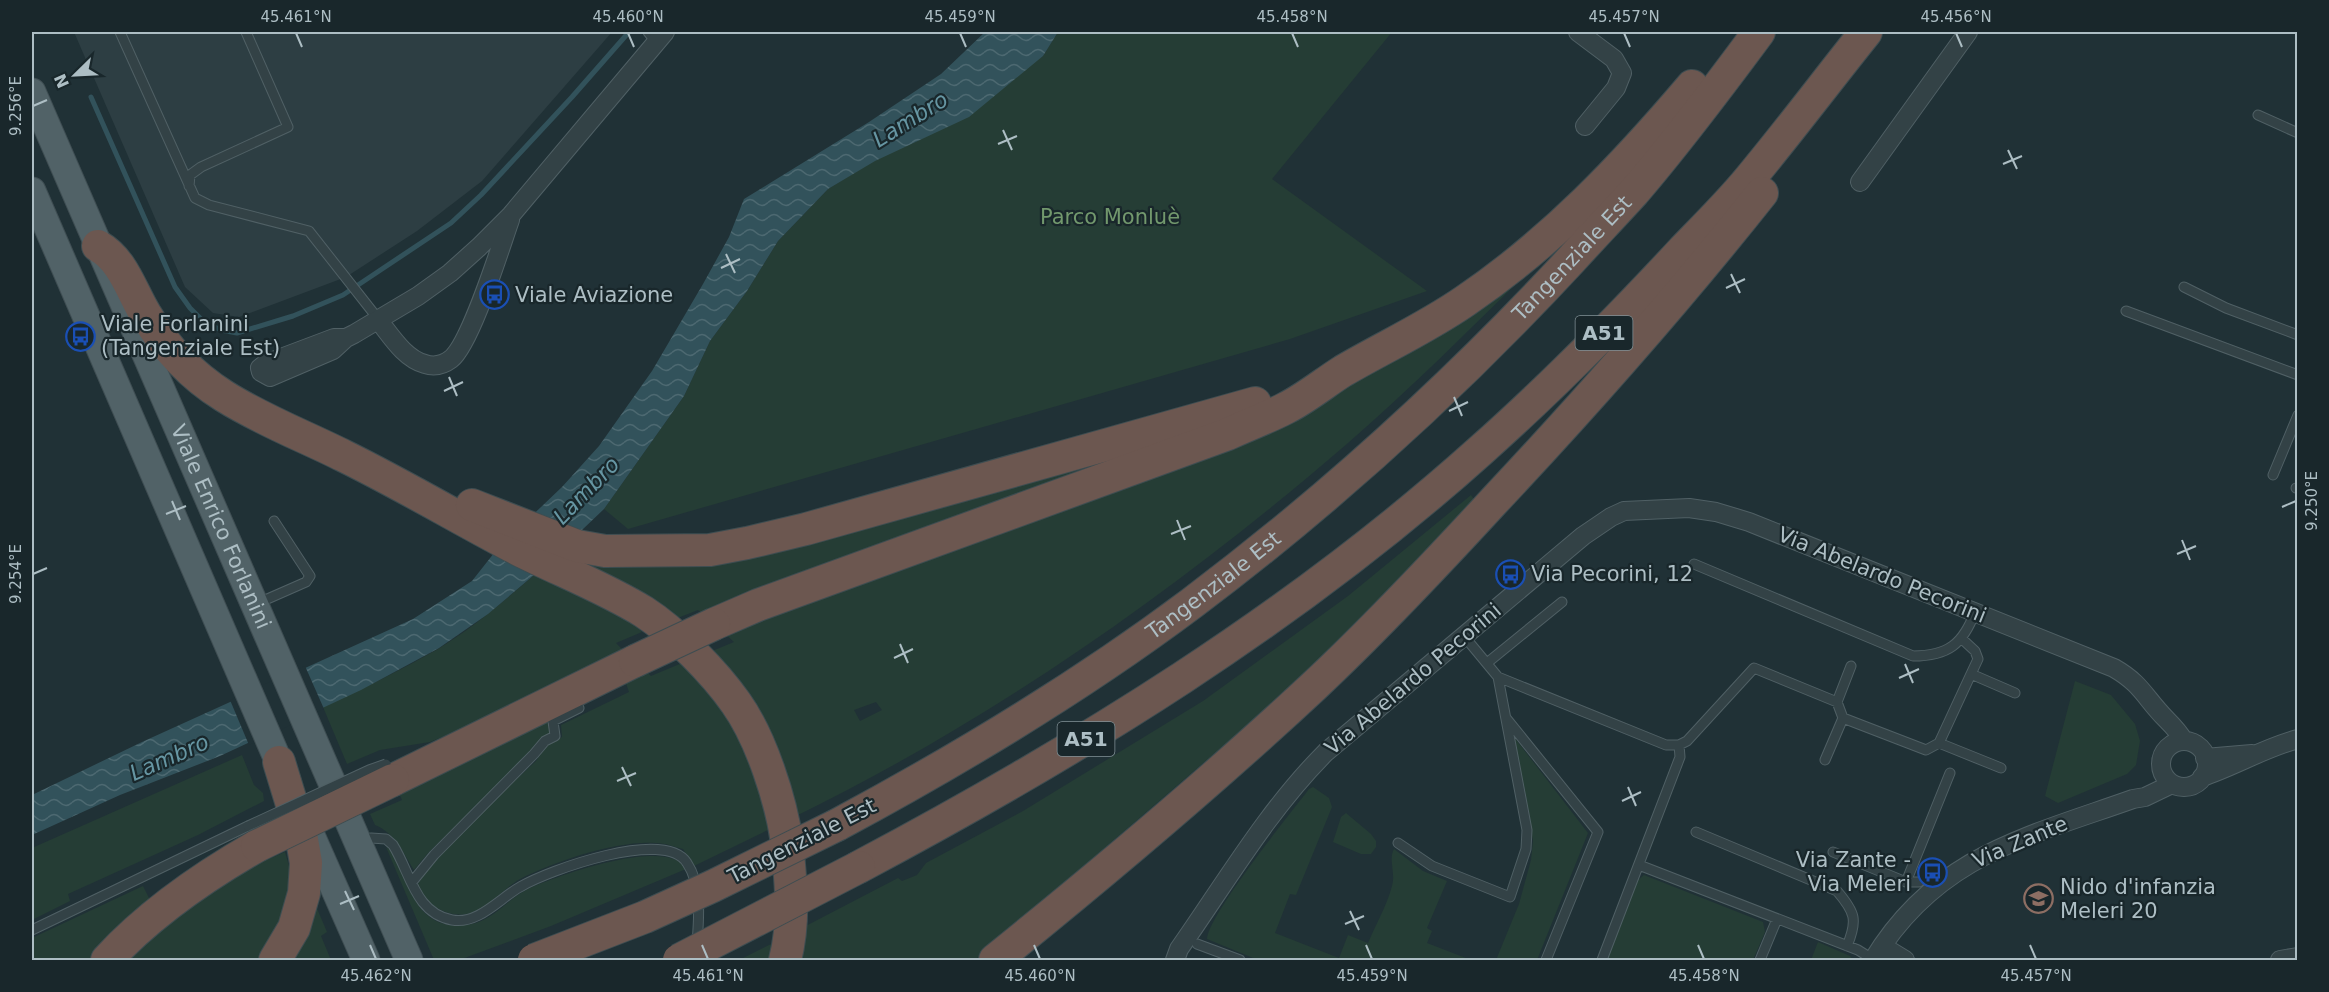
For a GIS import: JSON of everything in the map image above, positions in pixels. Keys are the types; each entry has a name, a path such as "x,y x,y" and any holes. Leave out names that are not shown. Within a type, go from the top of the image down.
{"highway":[{"path":"107,960 174,900 212,873 253,836 406,763 758,605 1228,434 1287,407 1344,371 1448,313 1550,237 1600,189 1651,134 1736,32"},
{"name":"Tangenziale Est","path":"534,960 645,917 704,891 837,825 929,775 1016,722 1191,604 1349,475 1437,396 1518,316 1649,173 1759,32"},
{"name":"A51","path":"679,960 859,867 1033,771 1116,721 1200,666 1302,594 1401,518 1479,452 1555,382 1660,275 1753,175 1866,32"},
{"path":"994,960 1097,878 1315,685 1437,563 1567,424 1736,226 1858,70 1875,32"},
{"path":"98,246 115,258 155,330 171,350 217,391 245,408 345,456 392,472 502,528 555,568 618,597 647,614 694,655 736,703 756,742 775,788 784,823 791,883 792,916 785,960"},
{"path":"502,528 598,550 653,552 710,550 747,543 1220,414 1276,397 1344,371"},
{"path":"274,751 301,834 306,862 304,893 294,928 275,960"},
{"path":"1016,960 1097,878"}],"main road":[{"name":"Viale Enrico Forlanini","path":"32,92 409,960"},
{"name":"Viale Enrico Forlanini","path":"32,191 366,960"}],"street":[{"path":"1578,32 1614,59 1622,73 1616,88 1585,126"},
{"path":"1860,182 1968,32"},
{"path":"346,338 379,321 450,273 511,215 654,34"},
{"path":"379,321 406,354 416,361 435,366 451,359 483,296 511,215"},
{"name":"Via Abelardo Pecorini","path":"1175,960 1179,949 1235,867 1309,769 1326,752 1583,536 1602,522 1624,511 1689,508 1716,512 1749,522 2114,668 2139,685 2166,719 2175,726 2184,741"},
{"path":"2151,700 2166,769 2189,786 2202,777 2298,739"},
{"path":"2184,741 2198,746 2205,758 2206,769 2202,777"},
{"name":"Via Zante","path":"1876,956 1900,921 1925,895 1967,864 2011,842 2133,799 2166,769 2173,743 2184,741"},
{"path":"2205,758 2257,754"},
{"path":"1876,956 1905,960"},
{"path":"2280,960 2298,957"}],"lane":[{"path":"120,32 195,198 209,205 309,231 379,321"},
{"path":"189,186 190,175 201,167 288,127 246,32"},
{"path":"2258,115 2298,133"},
{"path":"2184,287 2226,308 2298,335"},
{"path":"2126,311 2298,375"},
{"path":"2274,475 2298,415"},
{"path":"254,605 306,582 309,576 274,521"},
{"path":"1694,564 1913,656 1928,656 1943,652 1969,630 1975,612"},
{"path":"1487,663 1562,602"},
{"path":"1398,843 1431,866 1510,897 1526,849 1527,830 1498,677 1464,636"},
{"path":"1843,718 1926,750 1939,743 1978,659 1975,651 1960,638"},
{"path":"1825,760 1843,718 1838,702 1851,666"},
{"path":"1498,677 1666,746 1679,745 1687,741 1754,668 1838,702"},
{"path":"1971,674 2015,693"},
{"path":"412,882 434,855 545,741 555,736 554,721 579,708"},
{"path":"1504,716 1598,832 1546,960"},
{"path":"1939,743 2001,768"},
{"path":"1602,960 1680,757 1679,745"},
{"path":"1906,882 1950,773"},
{"path":"1696,832 1837,891 1848,903 1854,916 1853,931 1847,946"},
{"path":"32,930 253,836"},
{"path":"371,838 386,838 393,845 421,903 436,915 454,920 473,918 521,886 578,863 626,850 663,849 677,853 687,861 698,897 699,920 695,960"},
{"path":"1833,852 1906,882 1919,882"},
{"path":"1639,865 1876,956"},
{"path":"1760,960 1777,919"},
{"path":"1197,944 1240,960"}],"shaded area":[{"path":"74,32 612,32 482,181 417,231 346,277 239,317 213,313 185,287"}],"green space":[{"name":"Parco Monluè","path":"1058,32 1392,32 1272,179 1427,291 1290,339 628,529 604,509 684,396 710,341 747,291 778,241 828,189 1043,56"},
{"path":"1518,274 1520,280 1436,363 1348,443 1284,497 1151,600 1012,695 940,739 792,818 700,656 734,642 721,630 1242,434","holes":["876,702 882,710 860,721 854,710"]},
{"path":"1175,437 704,615 698,610 670,621 571,558 645,562"},
{"path":"1471,495 1476,502 1330,649 1245,727 975,960 797,960 800,929 898,878 902,881 917,875 926,863 1023,811 1203,701 1348,596"},
{"path":"540,570 634,623 642,632 616,643 623,650 450,734 430,742 380,750 347,764 323,707 438,649 490,612"},
{"path":"682,663 700,680 728,718 748,760 772,828 694,866 683,849 659,843 624,845 587,853 551,865 520,879 471,913 447,912 427,900 417,888 435,861 536,761 548,744 562,737 561,725 629,692 623,675 641,666 651,676"},
{"path":"2075,681 2111,695 2135,724 2140,741 2136,765 2127,774 2058,803 2045,796"},
{"path":"549,716 550,733 543,737 529,755 429,852 414,870 393,838 375,825 370,814 402,800 398,791"},
{"path":"1514,737 1588,833 1537,960 1496,960 1519,904 1531,860 1533,841"},
{"path":"242,755 254,785 263,793 264,801 198,835 68,894 70,901 32,920 32,848"},
{"path":"1313,787 1329,798 1332,807 1296,895 1290,894 1275,933 1339,958 1348,935 1368,943 1392,886 1394,849 1423,871 1447,881 1427,928 1432,931 1427,943 1471,960 1258,960 1207,939 1211,927 1235,888 1309,789"},
{"path":"1346,813 1376,841 1376,847 1371,854 1361,854 1333,842 1341,817"},
{"path":"386,847 400,862 412,894 425,913 436,921 451,925 476,923 489,917 526,890 560,876 610,862 635,857 658,856 675,860 686,869 551,926 459,960 434,960"},
{"path":"285,852 295,887 284,923 261,960 123,960 152,930 234,874"},
{"path":"1644,875 1763,922 1765,932 1753,960 1605,960 1638,880"},
{"path":"143,886 152,904 91,960 32,960 32,938"},
{"path":"316,897 319,902 316,906 327,932 321,936 331,960 286,960"},
{"path":"781,939 775,960 739,960"},
{"path":"1818,942 1850,956 1853,960 1811,960"}],"water":[{"name":"Lambro","path":"985,32 1058,32 1043,56 969,117 875,161 828,189 778,241 747,291 710,341 684,396 604,509 540,570 488,614 439,648 361,690 220,756 120,795 32,835 32,795 142,742 413,619 472,581 498,548 562,487 599,446 652,371 729,237 744,199 869,122 941,74"}],"pier":[{"path":"305,666 324,709 249,745 230,700"}],"waterway":[{"path":"91,97 175,287 190,308 204,322 221,330 237,333 293,316 343,295 451,223 481,195 629,32"}],"place":[{"name":"Viale Aviazione","path":"494,295"},
{"name":"Viale Forlanini (Tangenziale Est)","path":"80,336"},
{"name":"Via Pecorini, 12","path":"1510,574"},
{"name":"Via Zante - Via Meleri","path":"1932,872"},
{"name":"Nido d'infanzia Meleri 20","path":"2039,899"}]}
